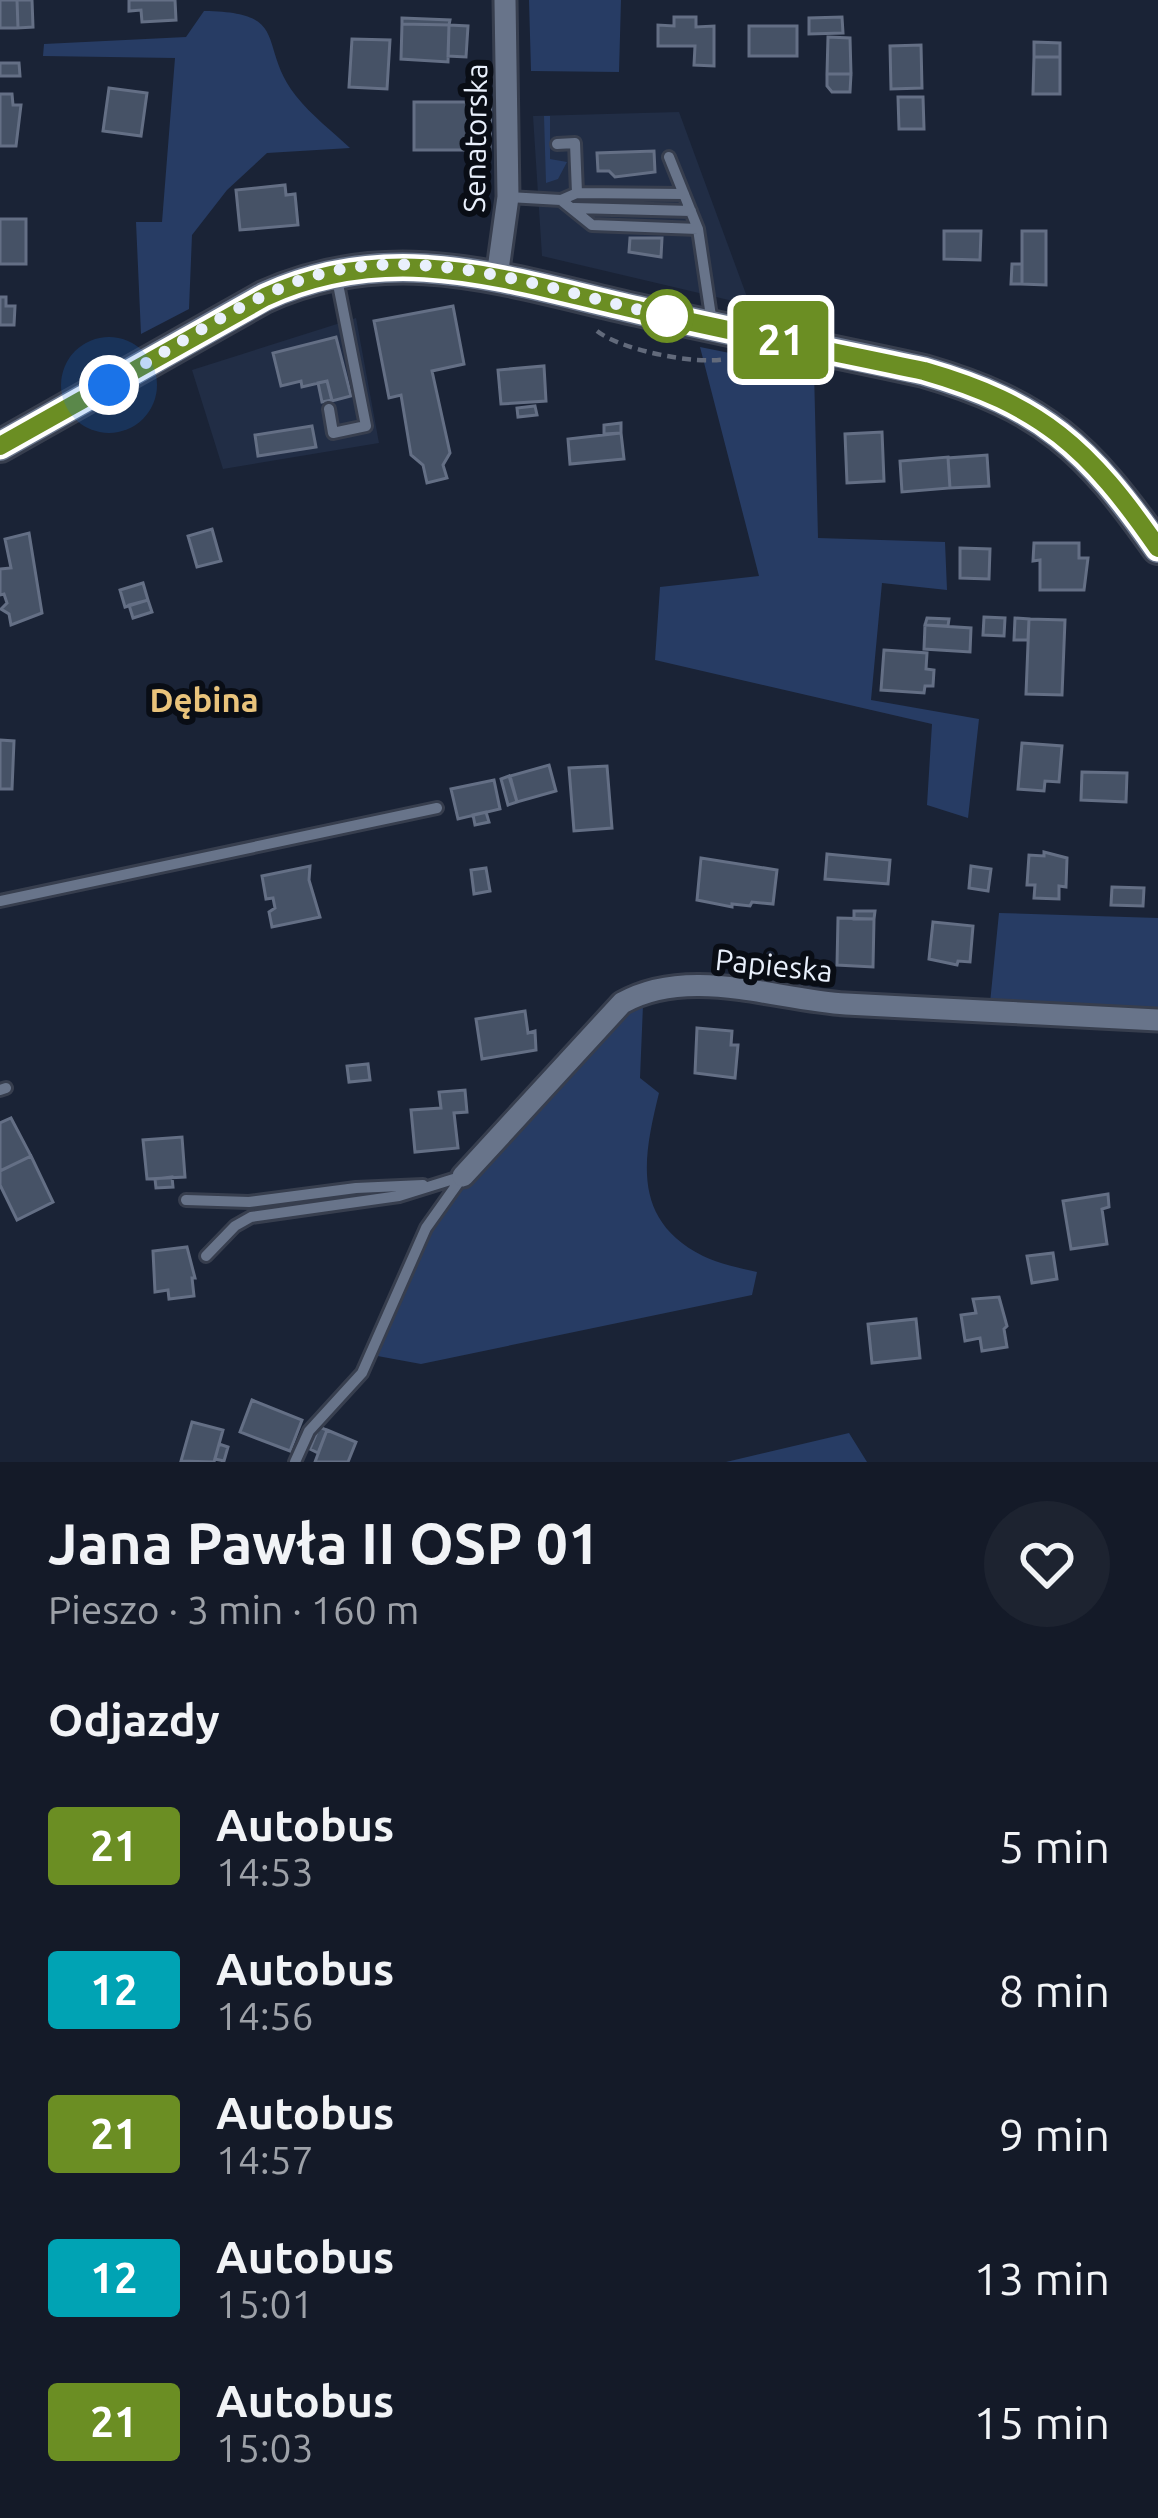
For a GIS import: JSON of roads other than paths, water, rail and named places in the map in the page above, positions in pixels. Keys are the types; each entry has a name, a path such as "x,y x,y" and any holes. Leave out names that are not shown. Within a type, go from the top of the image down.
{"street":[{"name":"Senatorska","path":"497,277 508,196 505,0"},
{"path":"0,446 303,280 403,266 497,277 924,371 996,394 1032,413 1078,449 1124,499 1158,548"},
{"name":"Papieska","path":"463,1176 622,1003 643,992 754,988 827,1003 1158,1020"}],"lane":[{"path":"557,144 575,143 577,193 567,204"},
{"path":"669,157 698,229 713,326"},
{"path":"577,193 684,194"},
{"path":"508,196 691,211"},
{"path":"567,204 592,225 698,229"},
{"path":"329,409 333,433 366,426 335,272"},
{"path":"0,901 436,808"},
{"path":"206,1256 235,1226 251,1217 398,1196 463,1176"},
{"path":"296,1462 310,1431 362,1373 426,1228 463,1176"},
{"path":"186,1201 248,1202 356,1188 439,1186"}],"district":[{"name":"Dębina","path":"204,700"}]}
